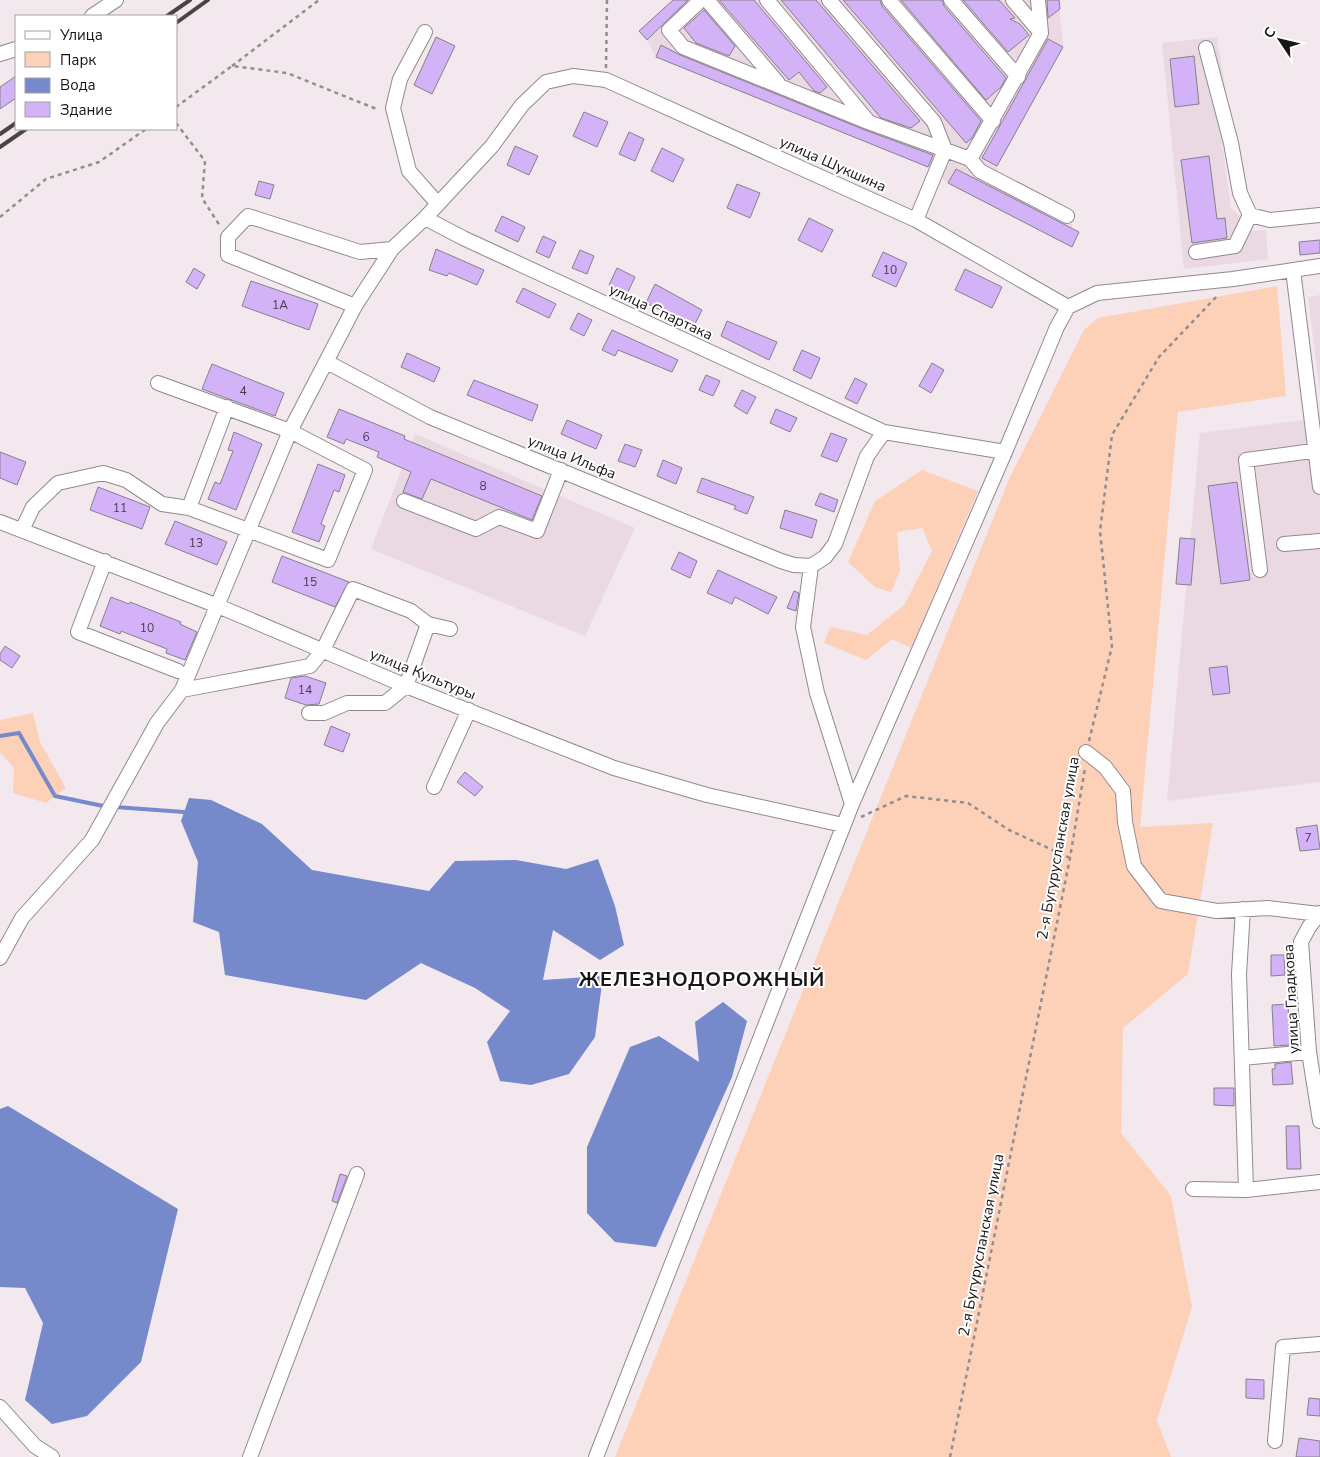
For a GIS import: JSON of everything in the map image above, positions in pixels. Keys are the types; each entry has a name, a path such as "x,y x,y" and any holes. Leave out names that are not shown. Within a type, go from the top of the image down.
{"street":[{"path":"94,15 116,0"},
{"path":"701,0 669,30 683,47 868,122 970,159 980,171 1067,216"},
{"path":"707,0 780,86"},
{"path":"767,0 868,122"},
{"path":"829,0 934,122 945,150 916,220"},
{"path":"889,0 993,121"},
{"path":"951,0 1018,77"},
{"path":"1013,0 1041,33"},
{"path":"970,159 1018,77 1041,33 1038,0"},
{"path":"425,32 400,79 393,108 409,171 438,204"},
{"path":"1206,48 1231,144 1240,193 1250,215"},
{"path":"0,54 15,49"},
{"name":"улица Шукшина","path":"0,958 22,918 92,840 157,723 182,690 290,431 355,306 392,249 425,218 492,146 522,105 546,82 573,76 606,80 916,220 1068,307"},
{"path":"1250,215 1270,220 1320,214"},
{"path":"1196,252 1235,246 1250,215"},
{"path":"355,306 228,255 228,237 248,216 360,252 392,249"},
{"name":"улица Спартака","path":"425,218 463,238 884,432 1005,452"},
{"path":"596,1457 843,825 1005,452 1056,327 1068,307 1097,293 1233,279 1320,266"},
{"path":"1293,270 1318,450 1320,487"},
{"name":"улица Ильфа","path":"327,362 430,416 781,561 794,565 811,566"},
{"path":"22,530 33,507 58,483 103,473 126,480 162,504 189,508 328,560 365,470 290,431 158,383"},
{"path":"189,508 227,407"},
{"path":"852,804 817,693 803,627 811,566 825,557 835,544 866,456 884,432"},
{"path":"1260,570 1246,460 1318,450"},
{"path":"404,501 476,529 499,517 537,531 561,470"},
{"name":"улица Культуры","path":"0,522 218,606 406,686 614,768 707,795 843,825"},
{"path":"1284,544 1320,541"},
{"path":"105,561 78,632 178,671"},
{"path":"182,690 310,666 323,650 353,589 411,611 428,624 450,629"},
{"path":"309,714 324,713 347,703 385,703 406,686 428,624"},
{"path":"434,787 468,710"},
{"name":"улица Гладкова","path":"1086,752 1105,767 1123,792 1124,822 1134,866 1161,900 1217,911 1268,908 1320,913 1301,942 1309,1052 1320,1122"},
{"path":"1243,909 1239,974 1246,1190"},
{"path":"1242,1058 1309,1052"},
{"path":"250,1457 357,1174"},
{"path":"1193,1189 1246,1190 1320,1182"},
{"path":"1275,1440 1283,1347 1320,1344"},
{"path":"0,1407 33,1451 52,1457"}],"path":[{"path":"178,106 319,0"},
{"path":"606,80 607,0"},
{"path":"232,66 287,73 395,116"},
{"path":"178,126 205,161 202,198 228,237"},
{"path":"0,216 46,180 99,162 145,130"},
{"name":"2-я Бугурусланская улица","path":"950,1457 1070,858 1086,752 1112,646 1100,531 1112,435 1159,357 1233,279"},
{"path":"843,825 906,796 968,803 1009,830 1070,858"}],"shaded area":[{"path":"673,0 1059,0 1063,47 997,166 1001,183 1072,224 1072,247 948,183 928,167 656,57 647,40 639,31"},
{"path":"1217,37 1231,125 1220,127 1231,208 1251,225 1252,231 1266,230 1268,259 1184,269 1162,43"},
{"path":"1320,295 1320,393 1308,297"},
{"path":"1320,418 1320,782 1167,801 1200,433"},
{"path":"415,434 635,528 585,636 371,549"}],"green space":[{"path":"1277,286 1286,396 1178,412 1140,827 1213,823 1188,974 1123,1028 1121,1133 1171,1196 1192,1307 1157,1420 1171,1457 615,1457 1009,479 1084,330 1098,318"},
{"path":"922,470 978,491 911,648 892,639 866,660 824,643 830,627 867,635 904,605 932,551 922,528 897,532 900,571 891,592 875,587 848,562 875,501"},
{"path":"33,713 40,742 66,788 46,803 13,793 14,768 0,752 0,720"}],"water":[{"path":"189,798 211,800 262,824 312,870 429,891 455,861 516,860 566,869 598,859 615,906 624,945 600,960 553,930 543,980 603,976 595,1037 569,1074 531,1085 500,1081 487,1042 510,1011 475,988 421,963 366,1000 225,975 219,932 193,922 198,862 181,821"},
{"path":"723,1002 747,1021 732,1077 656,1247 615,1242 587,1213 587,1147 630,1047 659,1036 699,1062 695,1022"},
{"path":"8,1106 178,1209 141,1362 87,1416 52,1424 25,1400 43,1323 25,1288 0,1287 0,1109"}],"building":[{"path":"673,0 688,0 647,40 639,31"},
{"path":"719,0 754,0 827,87 820,93 814,91 799,72 789,80"},
{"path":"781,0 816,0 920,121 911,128 881,118"},
{"path":"843,0 880,0 882,6 981,121 972,138 966,143"},
{"path":"901,0 942,0 944,6 1006,78 1001,87 986,100"},
{"path":"963,0 999,0 1015,18 1010,19 1020,24 1029,35 1008,52"},
{"path":"1047,0 1059,0 1060,9 1048,18"},
{"path":"704,10 735,46 729,56 696,43 684,28"},
{"path":"436,37 455,46 432,94 414,85"},
{"path":"1048,39 1063,47 997,166 982,158"},
{"path":"661,45 680,55 865,130 933,155 928,167 656,57"},
{"path":"1194,56 1199,104 1175,107 1170,59"},
{"path":"15,77 15,99 0,109 0,87"},
{"path":"584,112 608,122 597,147 573,136"},
{"path":"629,132 644,139 635,161 619,154"},
{"path":"515,146 538,156 529,175 507,165"},
{"path":"662,148 684,159 673,182 651,171"},
{"path":"1209,156 1217,219 1225,218 1227,238 1192,243 1181,160"},
{"path":"956,169 1079,232 1072,247 948,183"},
{"path":"259,181 274,185 270,199 255,195"},
{"path":"737,184 760,193 750,218 727,208"},
{"path":"502,216 525,227 518,242 495,231"},
{"path":"809,218 833,230 822,252 798,240"},
{"path":"543,236 556,242 549,258 536,252"},
{"path":"1320,240 1320,253 1300,255 1299,242"},
{"path":"436,249 484,270 477,285 449,273 447,276 429,270"},
{"path":"580,250 594,256 587,274 572,268"},
{"path":"883,252 907,263 896,287 872,276"},
{"path":"194,268 205,275 197,289 186,282"},
{"path":"617,268 635,277 627,294 609,285"},
{"path":"965,269 1002,287 992,308 955,290"},
{"path":"251,281 318,304 309,330 242,306"},
{"path":"655,284 702,310 694,326 646,303"},
{"path":"523,288 556,304 549,318 516,302"},
{"path":"578,313 592,320 584,336 570,329"},
{"path":"727,321 777,342 769,360 721,336"},
{"path":"612,330 678,360 672,372 618,350 615,356 602,350"},
{"path":"802,350 820,358 811,379 793,370"},
{"path":"407,353 440,368 434,382 401,367"},
{"path":"932,363 944,370 931,393 919,386"},
{"path":"212,364 284,393 275,416 202,389"},
{"path":"706,375 720,381 713,396 699,390"},
{"path":"855,378 867,384 857,404 845,398"},
{"path":"474,380 538,405 532,421 467,395"},
{"path":"742,390 756,397 747,414 734,406"},
{"path":"339,409 405,436 404,439 542,496 532,520 431,479 422,499 403,492 411,472 377,457 379,452 346,439 344,444 327,437"},
{"path":"776,409 797,418 790,432 770,423"},
{"path":"567,420 602,435 596,449 561,434"},
{"path":"234,432 262,444 236,510 208,499 215,482 220,484 233,451 228,450"},
{"path":"831,433 847,439 837,462 821,456"},
{"path":"625,444 642,450 635,467 618,461"},
{"path":"0,452 26,462 17,485 0,478"},
{"path":"663,460 682,468 676,484 657,476"},
{"path":"318,464 345,475 339,492 334,490 321,524 325,526 319,542 292,532"},
{"path":"702,478 754,497 747,514 734,509 736,506 697,492"},
{"path":"1237,482 1250,580 1221,584 1208,486"},
{"path":"98,487 150,507 142,529 90,510"},
{"path":"820,493 838,500 834,512 815,505"},
{"path":"785,510 817,520 812,538 780,528"},
{"path":"175,521 227,542 217,565 165,544"},
{"path":"1180,538 1195,539 1191,585 1176,584"},
{"path":"679,552 697,561 690,578 671,569"},
{"path":"282,556 349,582 335,607 272,582"},
{"path":"718,570 777,597 768,614 735,597 732,604 707,593"},
{"path":"794,591 799,593 796,611 787,608"},
{"path":"111,597 129,604 130,602 181,622 180,624 197,632 185,660 166,653 167,649 121,631 120,634 100,626"},
{"path":"5,646 20,656 12,668 0,660 0,654"},
{"path":"1227,666 1230,693 1213,695 1209,668"},
{"path":"305,676 326,683 319,704 306,705 285,698 291,678"},
{"path":"331,726 350,734 343,752 324,745"},
{"path":"465,772 483,787 475,796 457,782"},
{"path":"1317,825 1320,849 1300,851 1296,828"},
{"path":"1271,955 1284,955 1285,975 1271,976"},
{"path":"1288,1004 1290,1045 1274,1046 1272,1005"},
{"path":"1291,1062 1293,1084 1273,1085 1272,1069 1275,1069 1275,1064"},
{"path":"1214,1088 1234,1088 1234,1106 1214,1105"},
{"path":"1286,1126 1299,1126 1301,1169 1287,1169"},
{"path":"340,1174 347,1176 337,1203 332,1201"},
{"path":"1246,1379 1264,1380 1264,1399 1246,1398"},
{"path":"1309,1398 1320,1399 1320,1416 1307,1415"},
{"path":"1299,1438 1320,1441 1320,1457 1296,1457"}],"waterway":[{"path":"0,736 19,733 55,796 108,807"},
{"path":"115,807 184,812 187,815"}],"railway":[{"path":"168,15 190,0"},
{"path":"178,22 208,0"},
{"path":"0,134 15,124"},
{"path":"0,147 25,130"}],"district":[{"name":"ЖЕЛЕЗНОДОРОЖНЫЙ","path":"702,979"}]}
